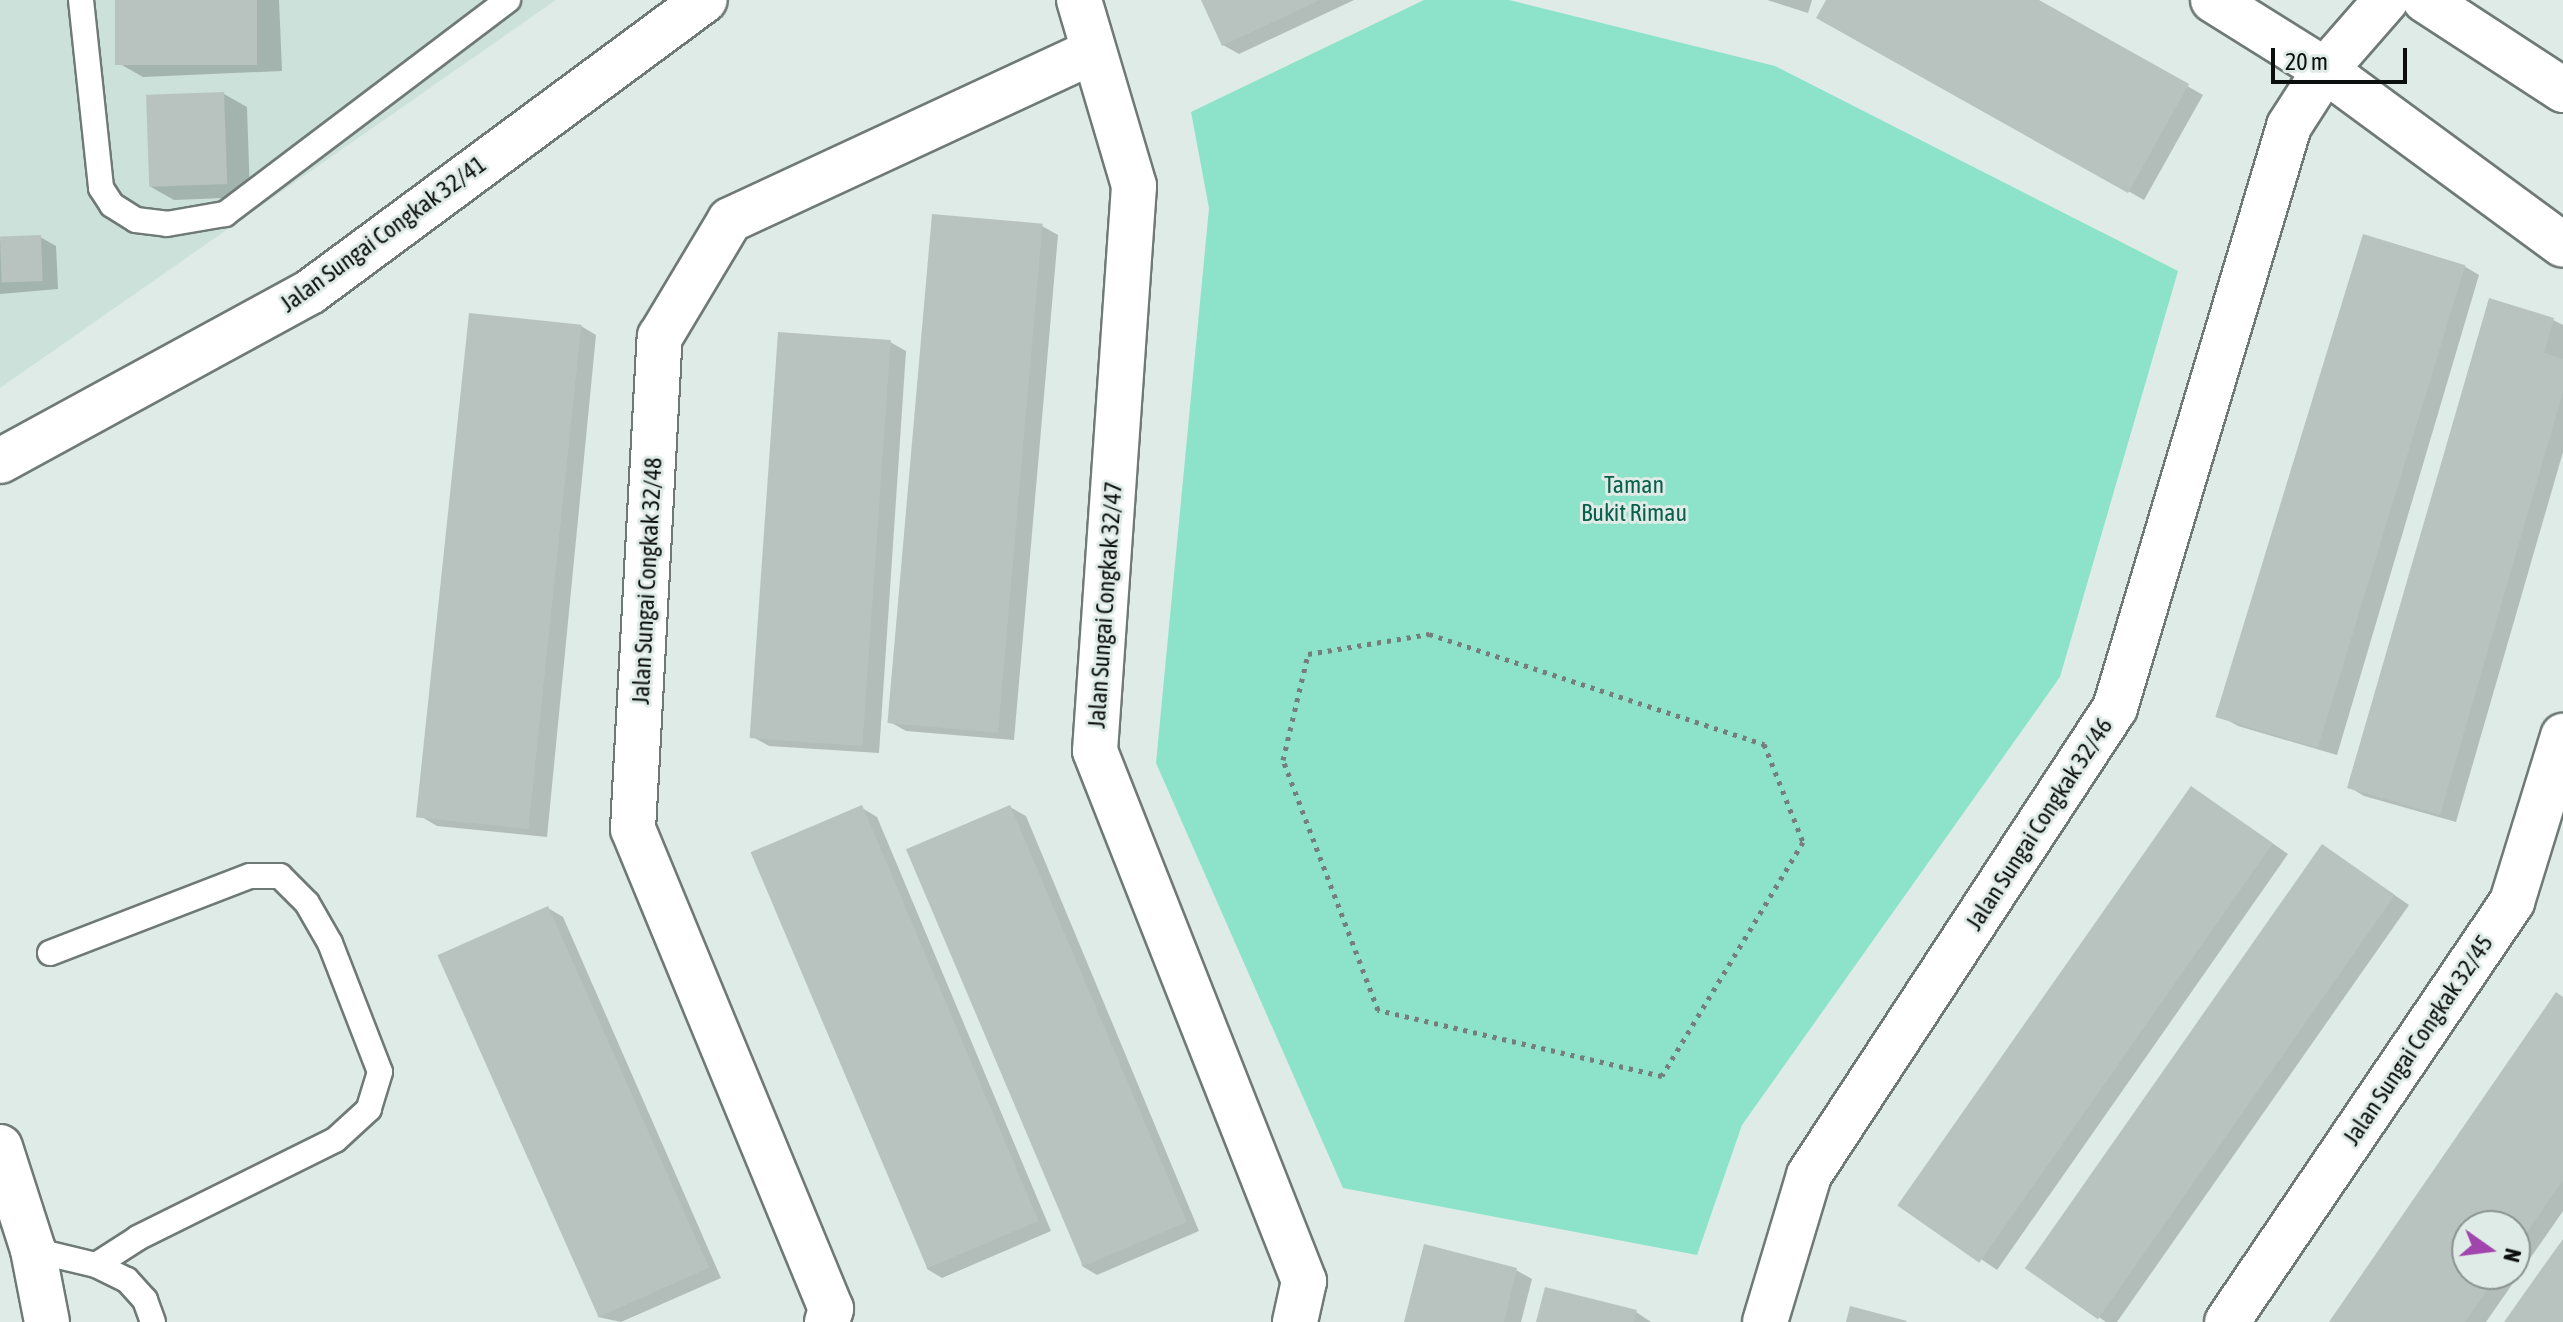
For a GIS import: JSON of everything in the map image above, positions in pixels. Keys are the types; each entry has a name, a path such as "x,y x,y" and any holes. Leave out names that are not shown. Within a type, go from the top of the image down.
{"street":[{"name":"Jalan Sungai Congkak 32/41","path":"0,461 310,292 705,0"},
{"name":"Jalan Sungai Congkak 32/47","path":"1079,0 1134,186 1095,751 1304,1281 1295,1322"},
{"path":"2213,0 2325,70 2563,245"},
{"name":"Jalan Sungai Congkak 32/46","path":"1765,1322 1809,1175 2115,708 2289,126 2325,70 2386,0"},
{"path":"2425,0 2563,90"},
{"name":"Jalan Sungai Congkak 32/48","path":"827,1322 831,1309 633,829 660,337 730,220 1092,52"},
{"name":"Jalan Sungai Congkak 32/45","path":"2227,1322 2512,902 2563,736"},
{"path":"0,1147 33,1250 47,1322"}],"lane":[{"path":"81,0 101,188 112,205 136,220 167,224 225,214 508,0"},
{"path":"50,953 250,876 280,876 307,903 330,943 380,1072 369,1109 335,1140 138,1238 96,1265"},
{"path":"33,1250 96,1265 127,1280 145,1300 153,1322"}],"path":[{"path":"1429,634 1764,744 1803,842 1662,1076 1378,1010 1283,760 1308,654 1429,634"}],"shaded area":[{"path":"0,0 556,0 0,388"}],"green space":[{"name":"Taman Bukit Rimau","path":"1424,0 1509,0 1775,66 2178,271 2060,677 1742,1125 1697,1255 1343,1188 1156,763 1209,208 1191,112"}],"building":[{"path":"115,0 257,0 257,65 115,65"},
{"path":"1201,0 1320,0 1222,46"},
{"path":"1826,0 2039,0 2189,84 2128,193 1816,18"},
{"path":"224,92 227,184 149,187 146,95"},
{"path":"932,214 1043,224 998,733 887,723"},
{"path":"2363,234 2465,265 2318,748 2215,717"},
{"path":"41,235 43,281 2,282 0,236"},
{"path":"2489,298 2554,318 2544,353 2563,359 2563,392 2440,815 2347,788"},
{"path":"469,313 581,325 528,829 416,817"},
{"path":"778,332 891,340 862,746 750,738"},
{"path":"2191,786 2273,843 1979,1263 1897,1205"},
{"path":"862,805 1039,1221 927,1268 751,852"},
{"path":"1010,805 1187,1222 1083,1266 906,849"},
{"path":"2322,844 2395,895 2098,1319 2025,1268"},
{"path":"548,906 709,1268 599,1317 437,955"},
{"path":"2556,992 2563,997 2563,1180 2531,1226 2531,1210 2451,1210 2451,1290 2487,1290 2465,1322 2329,1322"},
{"path":"2563,1239 2563,1322 2504,1322 2527,1290 2531,1290 2531,1284"},
{"path":"1424,1244 1517,1268 1504,1322 1404,1322"},
{"path":"1545,1287 1637,1310 1634,1322 1536,1322"},
{"path":"1850,1306 1907,1321 1846,1322"}]}
